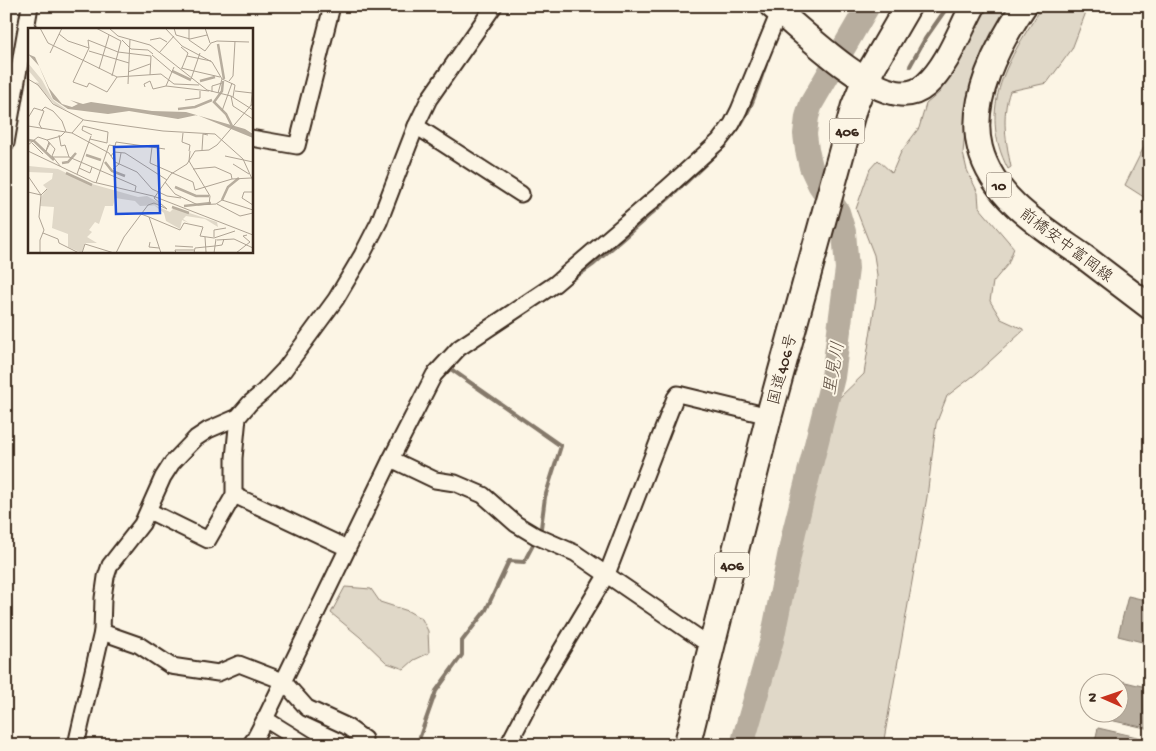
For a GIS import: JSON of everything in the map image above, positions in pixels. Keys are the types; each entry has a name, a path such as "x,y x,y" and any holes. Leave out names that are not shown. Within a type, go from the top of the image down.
{"highway":[{"name":"国道406号","path":"687,745 769,416 854,107 856,73 908,6"}],"main road":[{"path":"779,9 856,73 897,93 910,94 925,86 940,69 973,6"},
{"name":"前橋安中富岡線","path":"1024,6 995,56 982,91 978,120 980,148 991,175 1026,216 1109,275 1150,307"}],"street":[{"path":"6,143 21,99 30,6"},
{"path":"252,138 297,146 332,6"},
{"path":"76,745 102,632 103,598 110,565 142,524 163,477 172,463 186,447 208,430 238,417 284,370 336,299 379,222 416,126 429,99 494,6"},
{"path":"250,745 256,738 347,548 434,375 458,348 554,284 659,195 719,141 732,124 739,110 779,9"},
{"path":"416,126 521,194"},
{"path":"508,745 533,697 607,574 678,394 769,416"},
{"path":"149,511 208,540 234,495 234,458 238,417"},
{"path":"391,459 435,480 455,483 483,496 516,524 536,536 568,549 712,647"},
{"path":"234,495 347,548"},
{"path":"102,632 139,645 171,666 218,673 239,664 283,681 308,708 346,726 364,739 364,745"},
{"path":"265,719 307,745"}],"shaded area":[{"path":"985,6 1011,6 967,108 963,153 967,170 978,193 979,207 1014,248 1008,264 993,282 990,301 1001,319 1023,329 1023,331 977,373 947,396 936,424 927,497 883,745 750,745 781,583 801,514 838,399 864,374 876,298 877,275 874,255 856,209 870,169 878,160 892,173 901,152 919,128 926,104 940,92"},
{"path":"1043,6 1090,6 1072,49 1047,83 1010,91 1005,119 1011,167 1008,169 999,146 995,125 996,104 1009,64"},
{"path":"1150,135 1150,201 1125,185"},
{"path":"345,587 371,589 380,602 408,611 422,619 428,631 429,653 414,660 404,669 387,663 331,613"},
{"path":"1128,596 1150,601 1150,644 1118,636"},
{"path":"1128,683 1150,688 1150,729 1128,724"},
{"path":"1098,728 1150,740 1150,745 1094,745"}],"waterway":[{"name":"里見川","path":"742,745 772,640 794,532 833,377 847,269 844,232 838,212 819,184 811,167 805,134 807,117 811,104 868,6"},
{"path":"910,66 925,39 948,6"},
{"path":"732,136 744,120 766,64"},
{"path":"570,281 594,264 676,192 719,151"},
{"path":"448,367 561,446 545,497 539,532"},
{"path":"417,745 436,691 462,655 462,641 486,610 509,561 524,562 536,539"}]}
